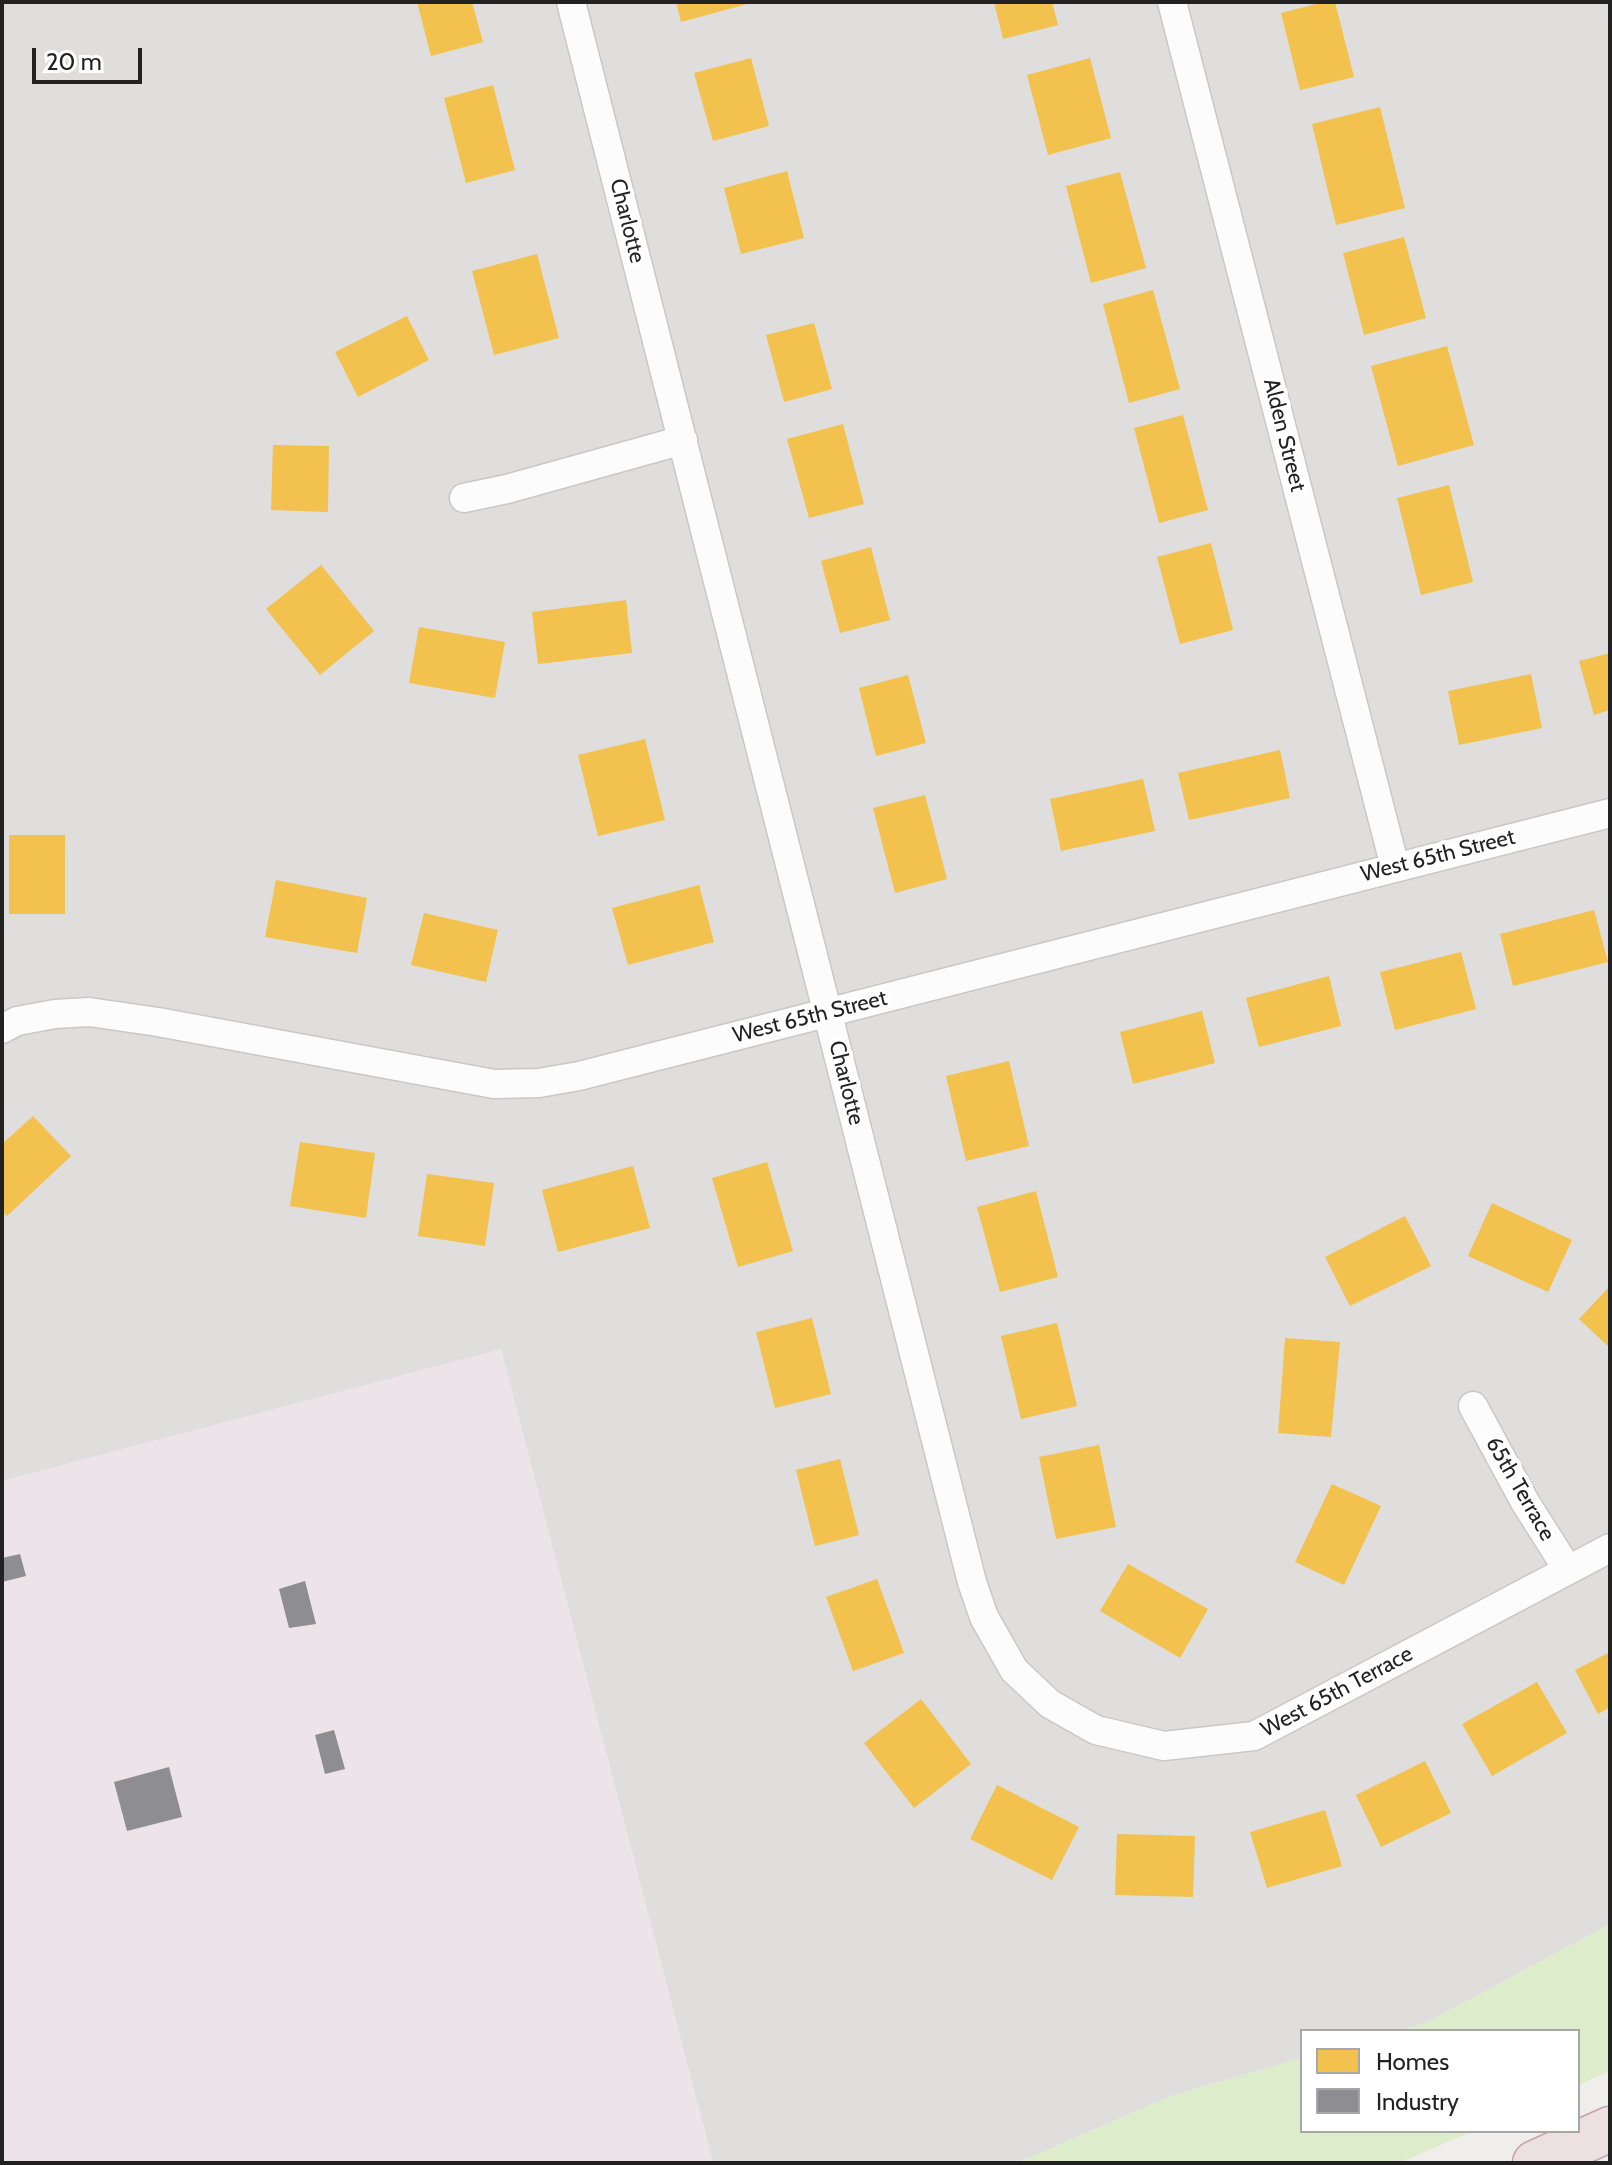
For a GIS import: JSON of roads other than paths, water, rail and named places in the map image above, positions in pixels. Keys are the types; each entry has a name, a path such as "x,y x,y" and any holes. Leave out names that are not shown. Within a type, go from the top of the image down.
{"highway":[{"path":"1535,2163 1610,2129"}],"street":[{"name":"Charlotte","path":"571,2 972,1582 984,1617 1014,1670 1050,1704"},
{"name":"Alden Street","path":"1172,2 1395,867"},
{"path":"464,498 683,440"},
{"name":"West 65th Street","path":"2,1029 17,1021 89,1012 494,1084 539,1083 579,1076 1610,813"},
{"name":"65th Terrace","path":"1473,1406 1525,1502 1568,1570"},
{"name":"West 65th Terrace","path":"1050,1704 1096,1730 1164,1746 1254,1736 1610,1548"}]}
